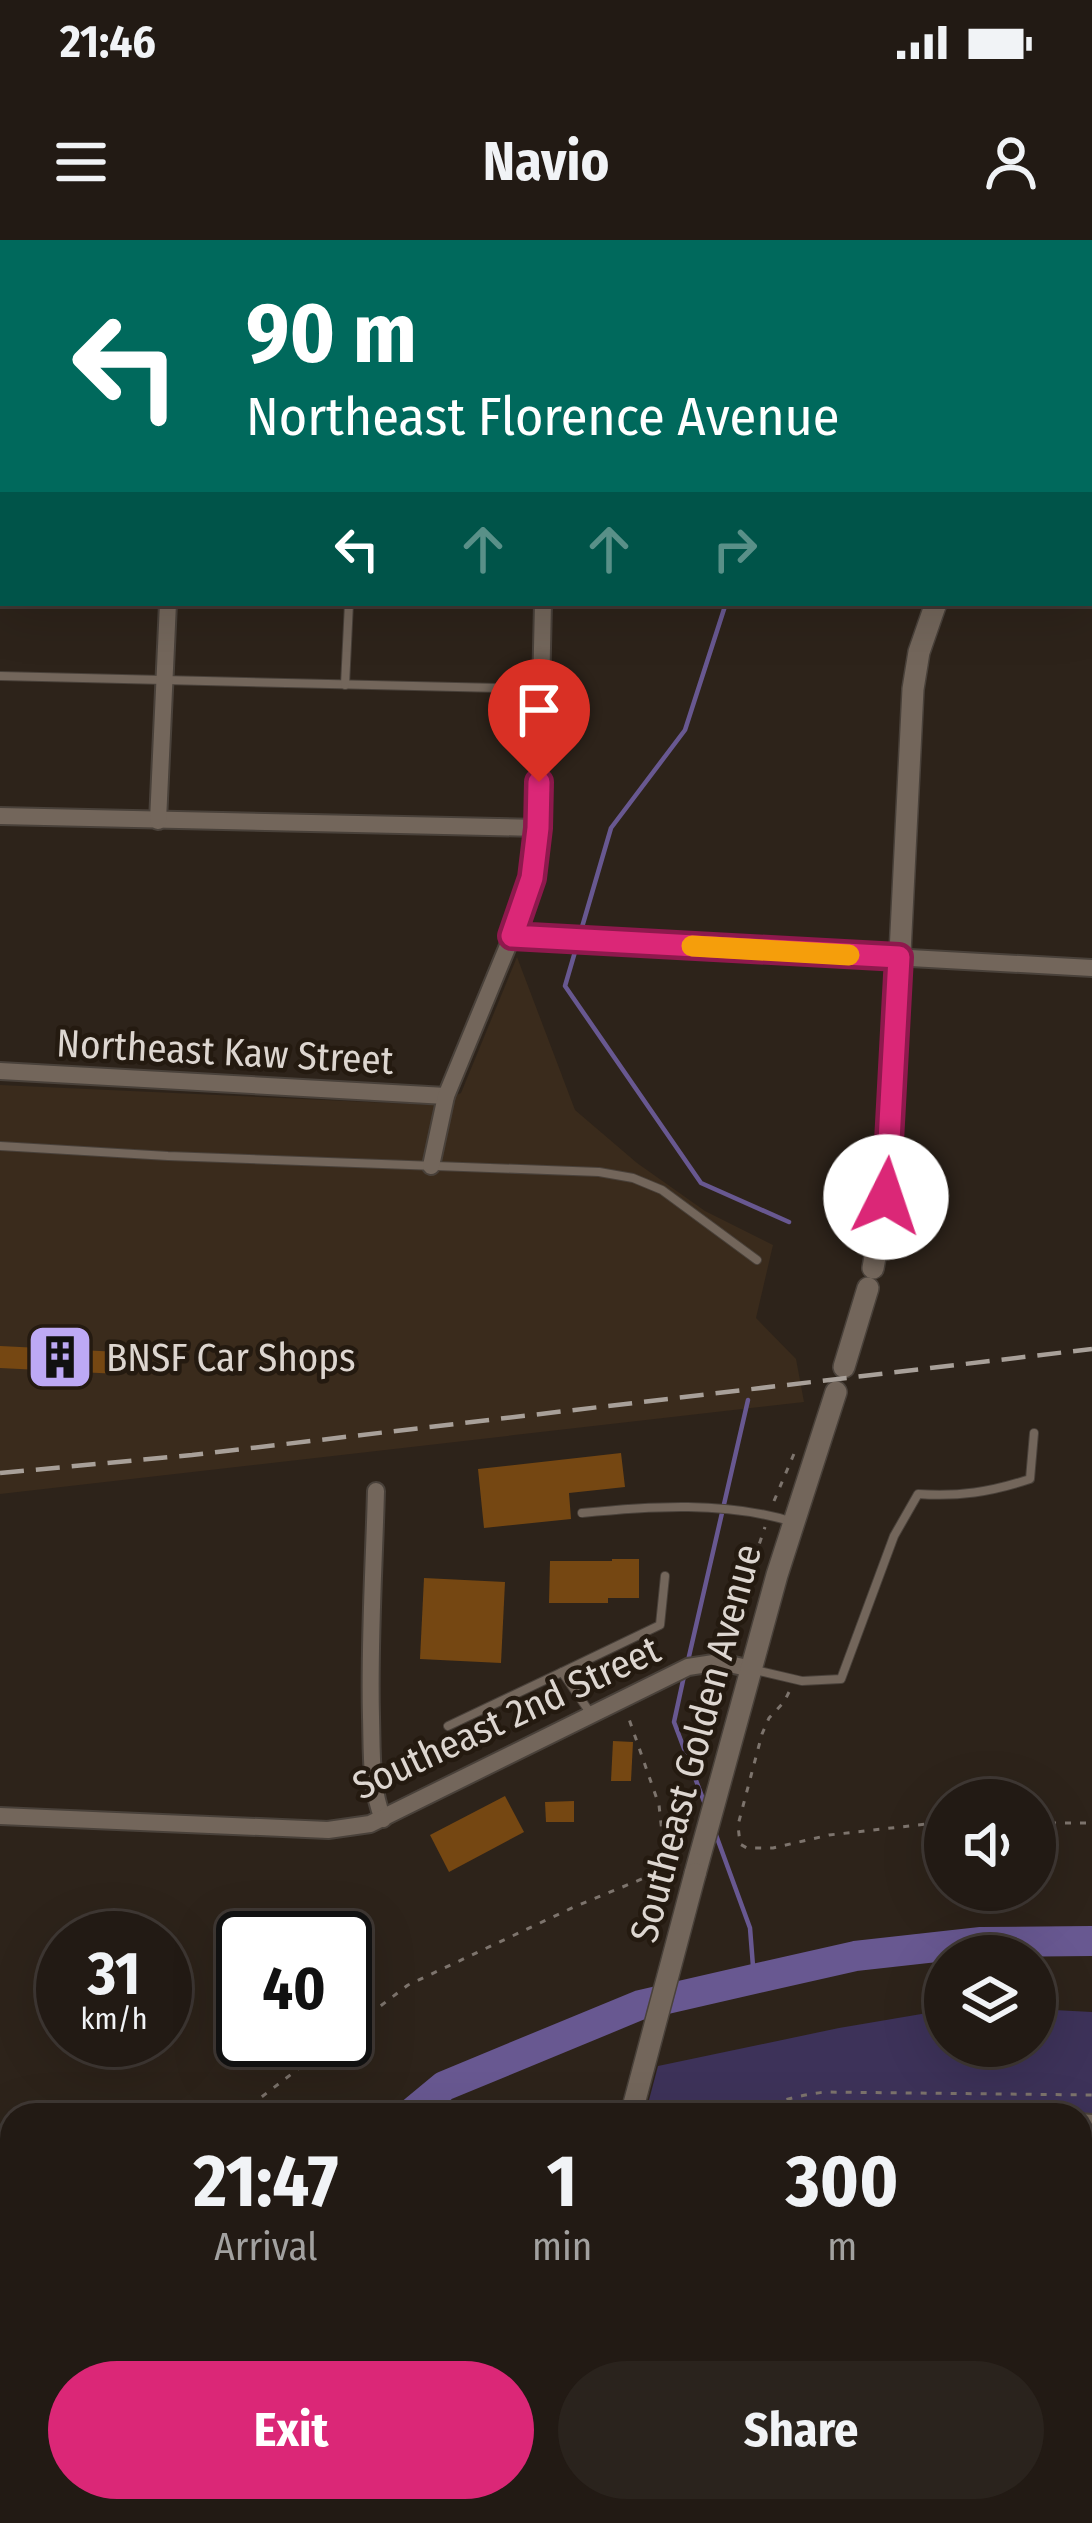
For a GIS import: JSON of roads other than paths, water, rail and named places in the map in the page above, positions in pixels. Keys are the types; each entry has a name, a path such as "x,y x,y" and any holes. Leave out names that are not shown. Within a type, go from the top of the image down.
{"street":[{"path":"158,821 168,606"},
{"path":"431,1166 446,1096 532,878 538,828 543,606"},
{"path":"844,1367 871,1278 886,1197 914,689 919,652 935,606"},
{"path":"0,816 538,828"},
{"path":"512,936 1092,968"},
{"name":"Northeast Kaw Street","path":"0,1071 446,1096"},
{"name":"Southeast Golden Avenue","path":"641,2103 695,1874 794,1522 836,1392"},
{"path":"376,1491 370,1682 372,1763 383,1819"},
{"name":"Southeast 2nd Street","path":"0,1816 328,1830 383,1819 688,1667 720,1662 752,1669"}],"lane":[{"path":"345,686 350,606"},
{"path":"0,676 542,689"},
{"path":"0,1146 599,1172 662,1190 757,1260"},
{"path":"752,1669 802,1682 841,1679 893,1536 918,1493 954,1496 996,1491 1030,1479 1034,1433"},
{"path":"582,1513 718,1509 770,1514 794,1522"},
{"path":"448,1726 660,1624 665,1576"},
{"path":"562,1672 591,1715"}],"waterway":[{"path":"580,934 611,828 685,730 725,606"},
{"path":"577,945 565,986 701,1183 789,1222"},
{"path":"687,1665 748,1400"},
{"path":"684,1676 674,1722 706,1807"},
{"path":"716,1835 750,1928 754,1979"},
{"path":"423,2103 444,2086 640,2005 855,1956 981,1942 1092,1941"}],"railway":[{"path":"0,1473 192,1455 1092,1349"}],"place":[{"name":"BNSF Car Shops","path":"60,1357"}]}
